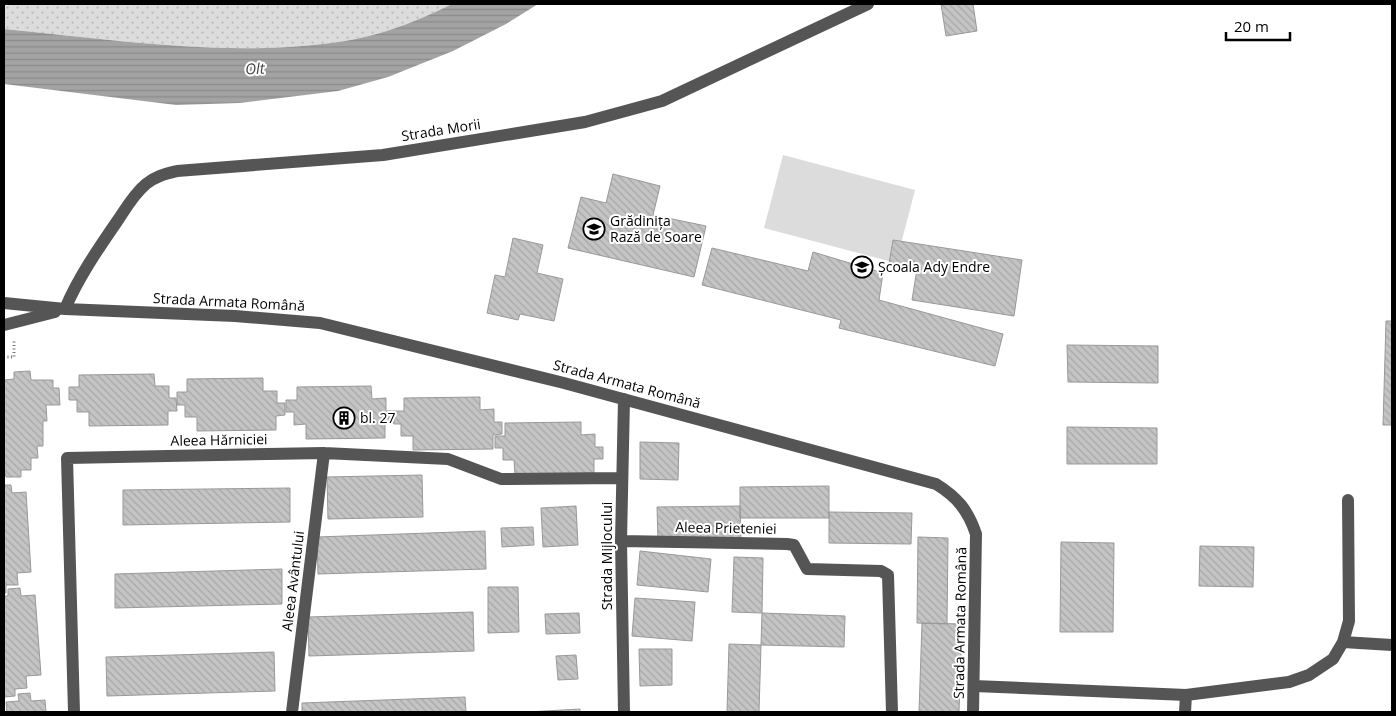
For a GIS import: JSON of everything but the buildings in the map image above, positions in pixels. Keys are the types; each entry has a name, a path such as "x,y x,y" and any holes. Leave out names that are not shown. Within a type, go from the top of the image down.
{"street":[{"name":"Strada Morii","path":"65,310 72,292 132,198 159,175 383,155 585,122 662,102 868,4"},
{"name":"Strada Armata Română","path":"4,303 65,310 235,316 320,323 624,399 936,484 960,500 970,516 976,534 973,712"},
{"name":"Strada Armata Română","path":"4,325 65,310"},
{"name":"Strada Mijlocului","path":"624,399 621,541 624,712"},
{"name":"Aleea Hărniciei","path":"74,712 67,458 324,453 448,459 501,479 622,478"},
{"name":"Aleea Avântului","path":"292,712 324,453"},
{"path":"974,686 1186,695 1289,682 1302,677 1333,659 1343,642 1349,621 1348,500"},
{"name":"Aleea Prieteniei","path":"621,541 787,544 794,545 798,550 807,569 881,571 888,575 892,712"},
{"path":"1343,642 1392,645"},
{"path":"1185,712 1186,695"}],"shaded area":[{"path":"4,4 452,4 406,24 356,39 313,45 269,48 224,48 136,43 4,29"},
{"path":"783,155 915,190 896,263 764,228"}],"water":[{"name":"Olt","path":"452,4 538,4 506,24 453,51 388,77 338,91 240,103 176,105 4,84 4,29 136,43 224,48 269,48 313,45 369,36 406,24"}],"place":[{"name":"Grădinița Rază de Soare","path":"594,229"},
{"name":"Școala Ady Endre","path":"862,267"},
{"name":"bl. 27","path":"344,418"}]}
